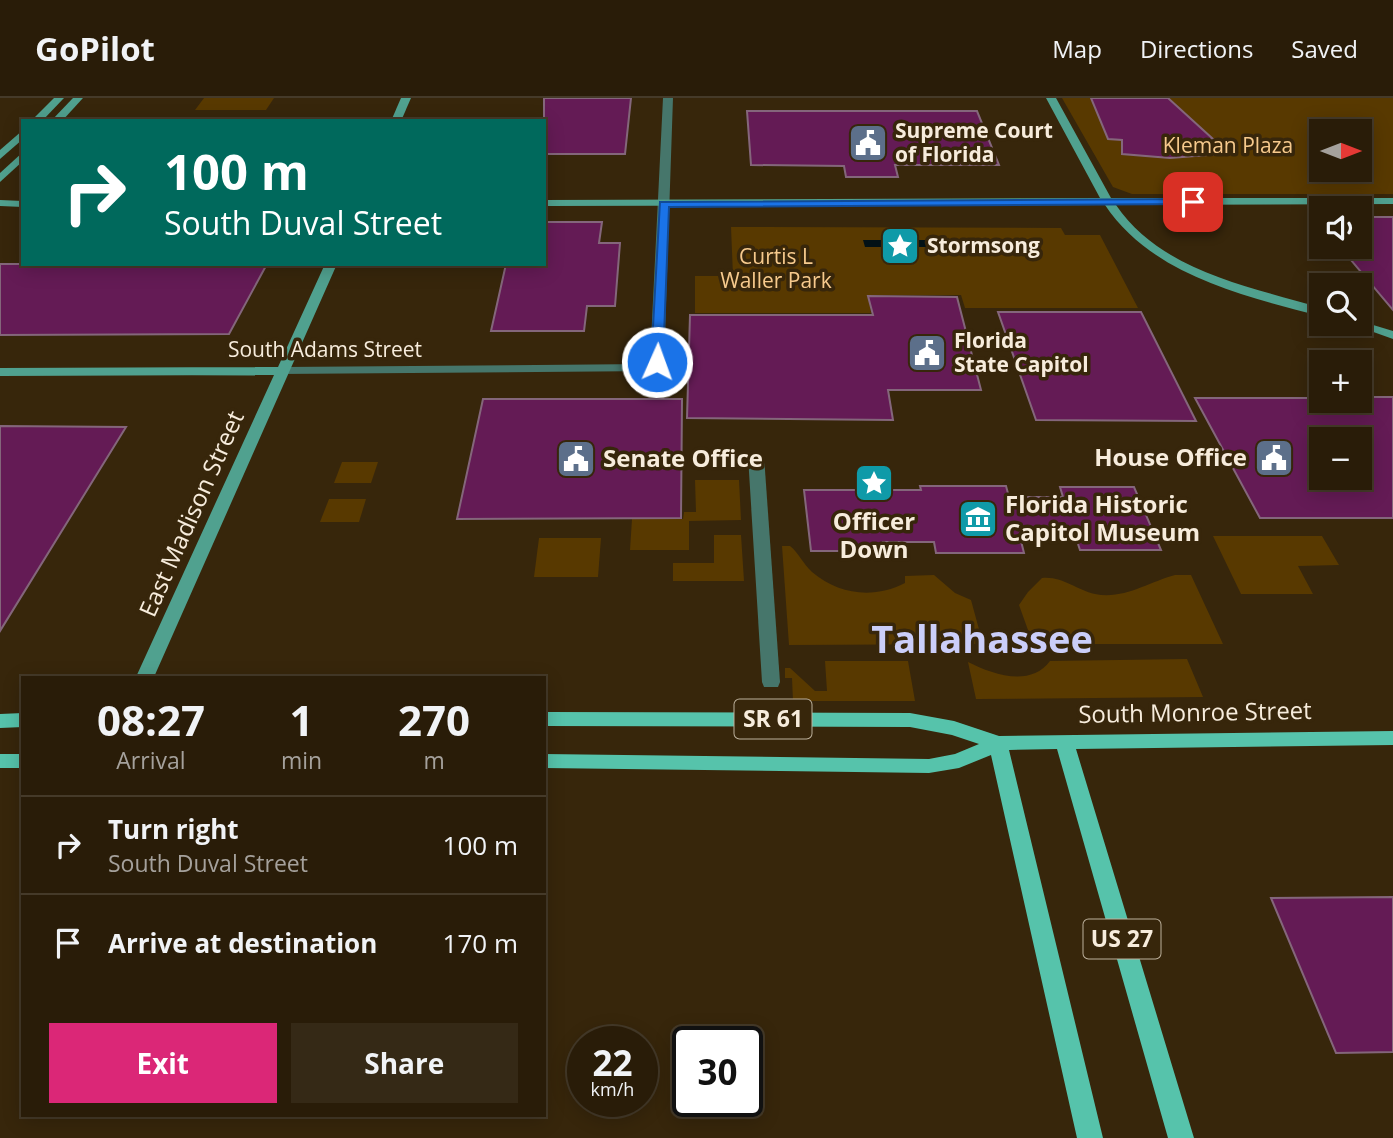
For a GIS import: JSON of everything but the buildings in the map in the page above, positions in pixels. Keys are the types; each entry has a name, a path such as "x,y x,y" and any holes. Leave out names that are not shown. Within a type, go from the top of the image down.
{"main road":[{"path":"38,119 59,98"},
{"path":"58,119 78,98"},
{"path":"397,119 406,98"},
{"path":"1051,98 1110,202 1123,222 1142,242 1173,261 1213,277 1309,308"},
{"path":"0,156 21,135"},
{"path":"0,179 21,158"},
{"path":"546,203 1393,201"},
{"path":"0,203 21,204"},
{"name":"East Madison Street","path":"145,676 330,266"},
{"path":"1372,328 1393,335"},
{"name":"South Adams Street","path":"0,372 283,371"},
{"name":"South Monroe Street","path":"546,719 899,719 954,728 998,743 1393,738"},
{"path":"0,721 21,720"},
{"name":"US 27","path":"1063,741 1181,1138"},
{"name":"South Monroe Street","path":"546,761 728,761 929,766 959,761 998,743"},
{"name":"US 27","path":"998,743 1090,1138"},
{"path":"0,761 21,761"}],"street":[{"path":"664,204 668,98"},
{"name":"South Adams Street","path":"283,371 651,368 657,362 664,204"},
{"path":"756,456 771,682"}],"green space":[{"path":"204,98 274,98 266,110 195,110"},
{"name":"Kleman Plaza","path":"1062,98 1393,98 1393,194 1132,194 1113,187"},
{"name":"Curtis L Waller Park","path":"731,227 1061,228 1065,235 1100,235 1138,308 965,308 961,295 868,295 871,313 695,313 695,276 733,276"},
{"path":"342,462 378,462 371,483 334,483"},
{"path":"695,480 739,480 741,520 689,521 689,550 630,550 632,519 683,519 684,512 696,512"},
{"path":"329,499 366,499 359,522 320,522"},
{"path":"714,535 741,535 744,581 673,581 673,563 714,563"},
{"path":"1213,536 1322,536 1339,565 1298,566 1313,594 1241,594"},
{"path":"539,538 601,538 598,577 534,577"},
{"path":"782,546 790,546 822,580 845,590 869,593 881,591 905,583 905,576 934,575 955,593 971,600 983,644 789,645"},
{"path":"1175,575 1191,575 1223,644 1033,644 1019,605 1042,578 1063,581 1095,594 1116,595"},
{"path":"1187,659 1203,697 976,699 968,662 999,674 1022,676 1042,669 1050,661"},
{"path":"825,661 908,661 915,701 793,701 792,678 785,678 785,668 790,668 815,691 827,691"}],"shaded area":[{"path":"863,240 935,240 937,247 865,247"}],"place":[{"name":"Supreme Court of Florida","path":"868,143"},
{"name":"Stormsong","path":"900,246"},
{"name":"Florida State Capitol","path":"927,353"},
{"name":"House Office","path":"1274,458"},
{"name":"Senate Office","path":"576,459"},
{"name":"Officer Down","path":"874,483"},
{"name":"Florida Historic Capitol Museum","path":"978,519"}],"district":[{"name":"Tallahassee","path":"982,640"}],"route":[{"path":"657,362 664,204 1193,202"}]}
